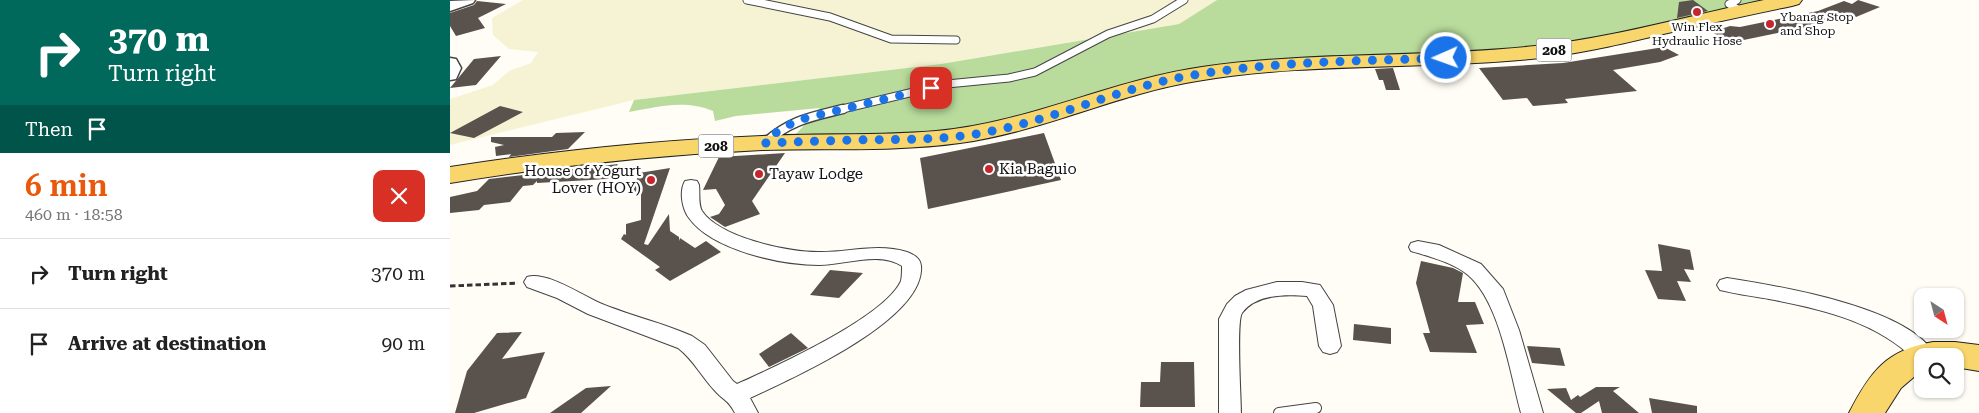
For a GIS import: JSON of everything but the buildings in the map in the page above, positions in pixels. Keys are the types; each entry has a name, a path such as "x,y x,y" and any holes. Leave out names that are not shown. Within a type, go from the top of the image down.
{"main road":[{"name":"208","path":"450,175 522,164 640,152 765,143 915,140 958,136 987,132 1036,121 1148,85 1194,75 1311,63 1520,54 1601,42 1739,6 1792,0"},
{"path":"1964,355 1979,358"},
{"path":"1867,413 1891,374 1914,359"}],"street":[{"path":"450,6 467,0"},
{"path":"450,64 452,68 450,75"},
{"path":"691,185 691,199 695,214 717,232 747,245 793,257 819,259 864,255 898,255 912,263 914,270 908,287 874,320 848,337 781,374 736,394"},
{"path":"1418,247 1432,249 1474,269 1496,294 1509,330 1532,413"},
{"path":"534,282 564,293 595,309 685,342 697,351 725,387 736,394 748,413"},
{"path":"1727,285 1781,294 1820,304 1876,323 1906,339 1916,348"},
{"path":"1230,413 1229,319 1232,309 1243,300 1264,291 1291,287 1313,290 1323,305 1330,346"}],"lane":[{"path":"747,0 830,16 891,39 956,40"},
{"path":"765,143 778,131 798,120 947,84 1009,78 1036,72 1108,34 1153,18 1184,0"},
{"path":"1279,413 1316,408"}],"path":[{"path":"450,286 534,282"}],"shaded area":[{"path":"523,0 1217,0 1179,24 941,64 634,100 450,145 450,99 493,85 509,71 531,63 538,52 509,49 493,35 492,18"}],"green space":[{"path":"1217,0 1784,0 1654,28 1520,50 1221,64 1160,76 1009,118 956,129 887,134 795,135 820,108 736,116 715,121 713,111 692,105 660,106 629,112 634,100 941,64 1179,24"}],"place":[{"name":"Win Flex Hydraulic Hose","path":"1697,12"},
{"name":"Ybanag Stop and Shop","path":"1770,24"},
{"name":"Kia Baguio","path":"989,169"},
{"name":"Tayaw Lodge","path":"759,174"},
{"name":"House of Yogurt Lover (HOY)","path":"651,180"}],"route":[{"path":"931,88 798,120 778,131 765,143 915,140 958,136 987,132 1036,121 1148,85 1223,70 1311,63 1446,58"}]}
